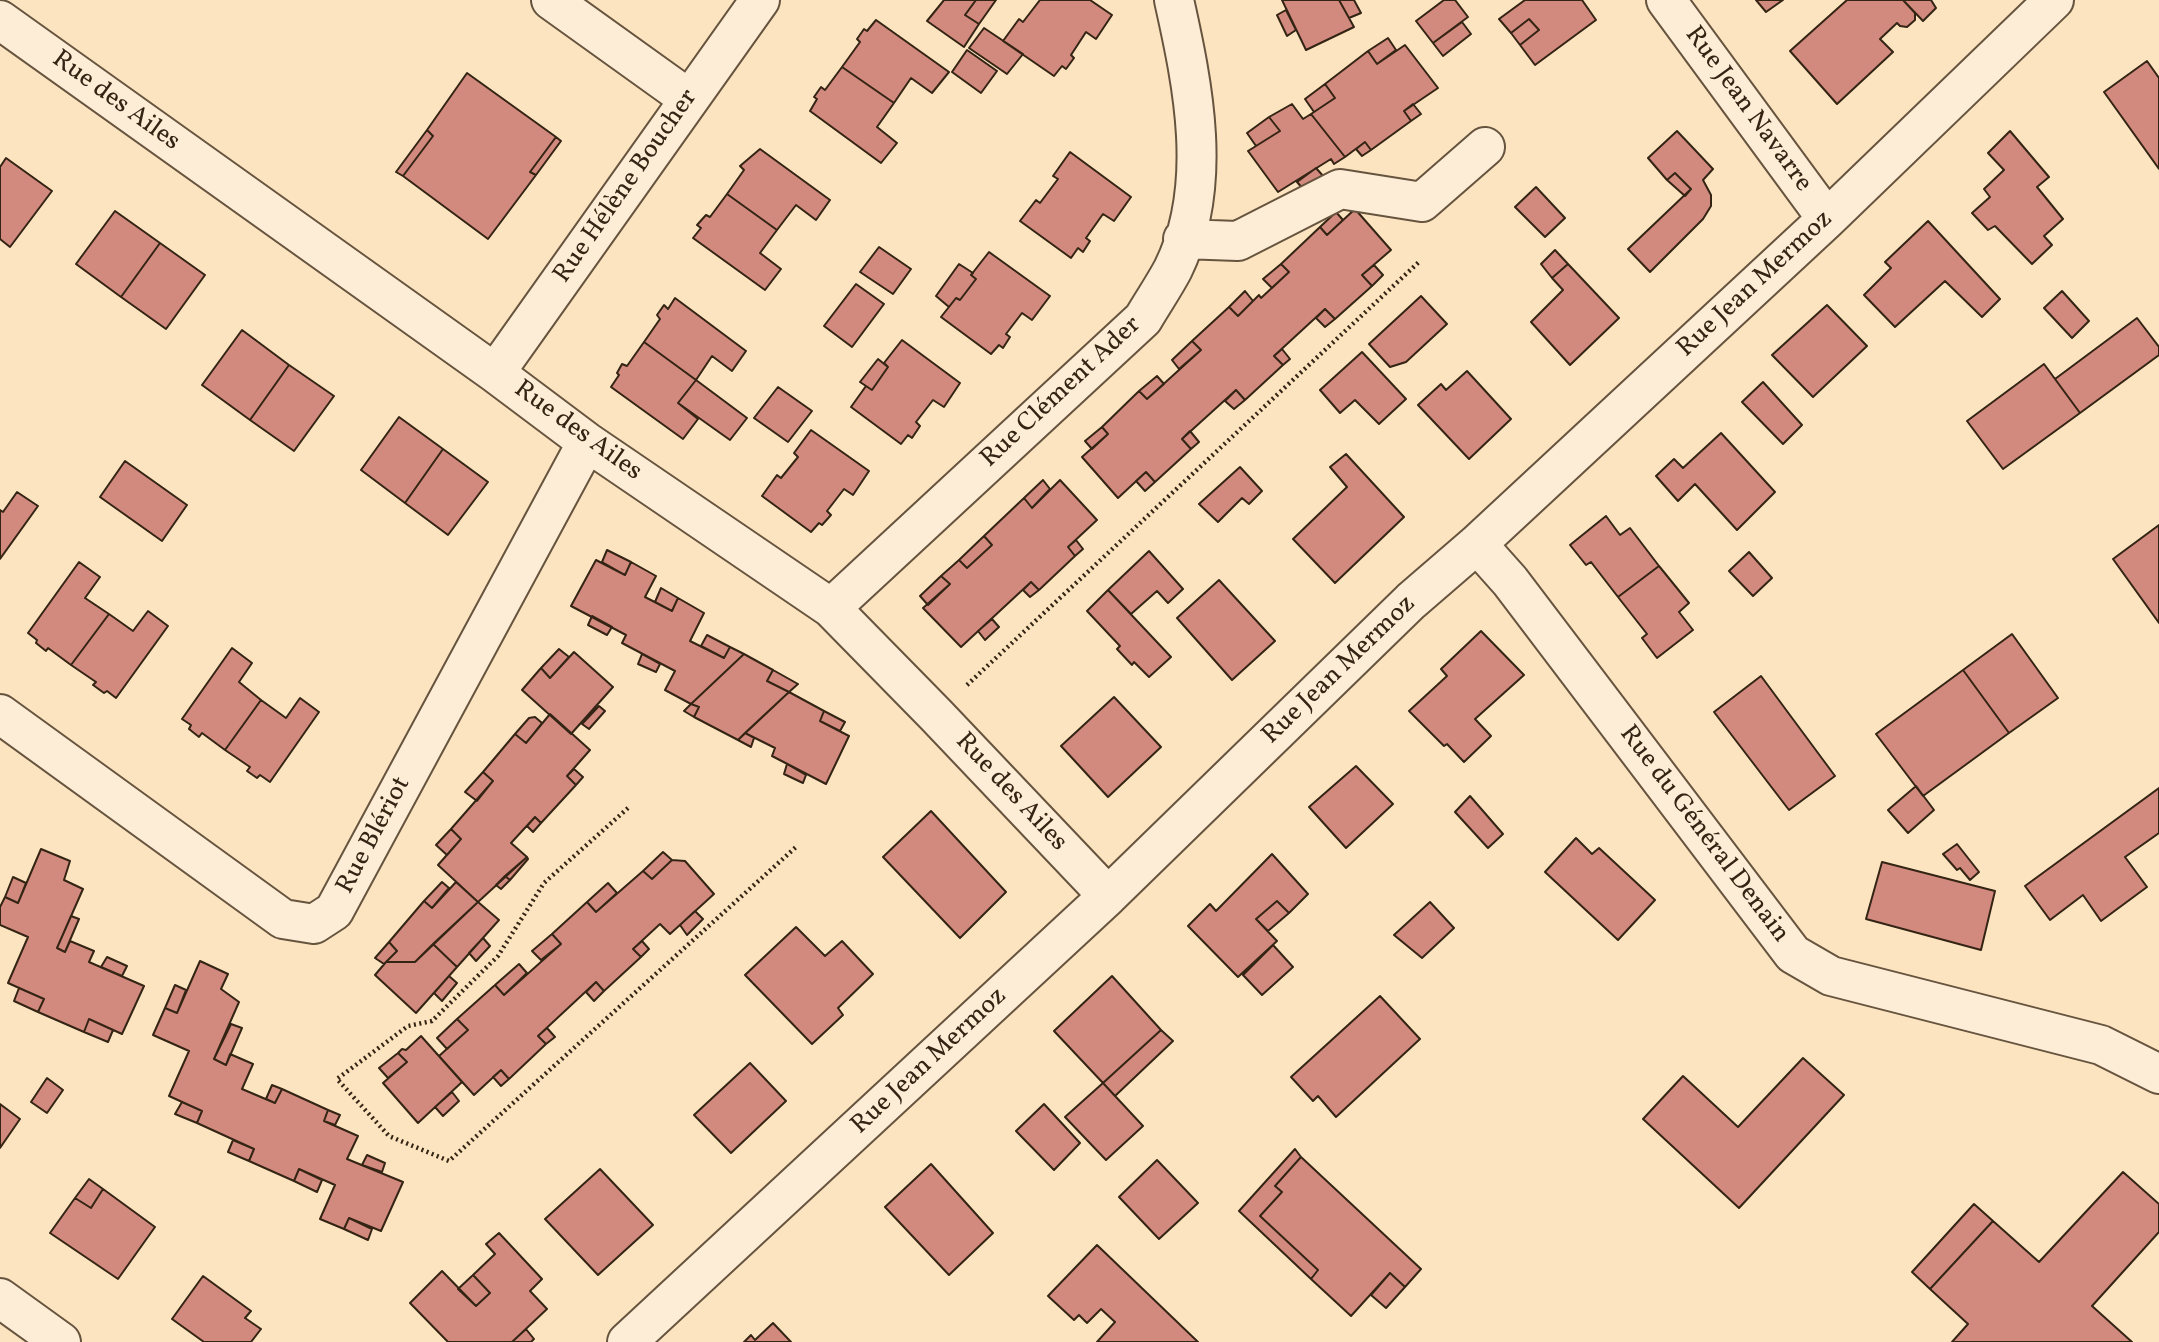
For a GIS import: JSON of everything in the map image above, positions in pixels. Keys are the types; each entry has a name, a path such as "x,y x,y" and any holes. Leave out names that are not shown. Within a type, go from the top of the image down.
{"street":[{"path":"551,0 689,99"},
{"name":"Rue Hélène Boucher","path":"495,373 760,0"},
{"name":"Rue Clément Ader","path":"831,608 1143,319 1174,268 1190,215 1198,151 1190,74 1174,0"},
{"name":"Rue Jean Navarre","path":"1666,0 1827,219"},
{"name":"Rue Jean Mermoz","path":"627,1342 1108,896 1411,601 1477,544 1827,219 2054,0"},
{"name":"Rue des Ailes","path":"0,20 495,373 587,442 831,608 1108,896"},
{"path":"1184,239 1238,241 1340,189 1422,202 1485,147"},
{"name":"Rue Blériot","path":"0,714 283,919 314,924 334,911 587,442"},
{"name":"Rue du Général Denain","path":"1477,544 1510,581 1793,954 1832,976 2101,1045 2159,1074"},
{"path":"0,1298 61,1342"}],"path":[{"path":"936,715 1420,261"},
{"path":"628,808 544,883 498,956 432,1021 408,1026 337,1079 389,1136 449,1161 796,847"}],"building":[{"path":"944,0 976,0 965,15 979,24 964,47 927,21"},
{"path":"976,0 996,0 979,24 965,15"},
{"path":"1040,0 1090,0 1112,15 1096,39 1086,32 1071,55 1074,58 1066,69 1062,66 1054,76 1003,41 1019,19 1023,22"},
{"path":"1282,0 1339,0 1354,27 1306,50"},
{"path":"1339,0 1354,0 1361,13 1349,18"},
{"path":"1444,0 1455,0 1468,17 1433,43 1416,21"},
{"path":"1525,0 1582,0 1596,20 1535,65 1520,45 1539,30 1529,19 1511,33 1499,19"},
{"path":"1756,0 1783,0 1766,12"},
{"path":"1847,0 1903,0 1915,13 1915,20 1907,27 1897,23 1880,39 1893,52 1837,104 1790,51"},
{"path":"1903,0 1931,0 1936,8 1923,21"},
{"path":"1286,10 1296,30 1287,36 1277,15"},
{"path":"1529,19 1539,30 1520,45 1511,33"},
{"path":"876,20 949,72 932,93 911,78 894,103 842,67 860,42 857,39 864,29 867,31"},
{"path":"1462,22 1471,34 1443,56 1433,43"},
{"path":"984,28 1023,54 1007,74 969,48"},
{"path":"1388,38 1396,50 1377,64 1368,51"},
{"path":"1405,45 1438,88 1404,111 1411,121 1371,150 1365,142 1345,157 1311,114 1335,98 1325,84 1368,51 1377,64"},
{"path":"967,50 997,71 981,93 952,72"},
{"path":"2147,61 2159,78 2159,169 2104,92"},
{"path":"842,67 894,103 877,127 897,143 881,163 810,111 817,99 814,97 821,87 825,90"},
{"path":"467,73 556,137 530,172 536,175 488,239 403,176 433,136 427,130"},
{"path":"1325,84 1335,98 1314,112 1305,99"},
{"path":"1292,104 1303,119 1311,114 1345,157 1334,164 1331,159 1278,192 1248,151 1280,131 1269,117"},
{"path":"1413,104 1421,114 1411,121 1404,111"},
{"path":"1269,117 1280,131 1256,146 1247,133"},
{"path":"427,130 433,136 403,176 396,172"},
{"path":"1677,131 1713,169 1703,180 1711,195 1711,206 1703,219 1650,272 1628,249 1691,189 1675,173 1667,180 1648,158"},
{"path":"2010,131 2049,177 2037,187 2063,219 2044,236 2052,245 2032,264 1995,226 1988,230 1972,213 1990,197 1984,189 2004,170 1988,153"},
{"path":"556,137 561,141 536,175 530,172"},
{"path":"1365,142 1371,150 1362,156 1356,149"},
{"path":"760,149 830,200 816,220 796,205 777,230 727,194 744,170 740,166"},
{"path":"1070,152 1131,197 1114,221 1103,214 1086,238 1090,241 1083,252 1078,248 1071,258 1020,221 1036,200 1040,203 1058,179 1053,176"},
{"path":"6,158 52,191 10,247 0,239 0,167"},
{"path":"1316,168 1324,177 1304,190 1297,182"},
{"path":"1675,173 1691,189 1685,196 1667,180"},
{"path":"1536,187 1565,218 1545,237 1515,207"},
{"path":"727,194 777,230 760,253 781,269 765,290 693,238 701,228 697,225 706,215 710,217"},
{"path":"1355,209 1391,250 1362,275 1372,286 1335,319 1325,309 1274,356 1283,365 1245,400 1236,390 1182,439 1191,449 1155,482 1146,472 1118,498 1082,457 1108,434 1102,427 1139,391 1147,399 1201,350 1192,341 1229,307 1238,316 1259,295 1261,298 1289,272 1281,264 1320,227 1327,235"},
{"path":"115,211 160,243 121,297 76,264"},
{"path":"1336,212 1343,220 1327,235 1320,227"},
{"path":"1928,221 2000,299 1982,317 1945,281 1895,327 1864,295 1891,268 1885,262"},
{"path":"160,243 205,275 166,329 121,297"},
{"path":"879,247 911,269 893,294 860,272"},
{"path":"1555,250 1568,264 1552,278 1541,264"},
{"path":"989,252 1050,296 1032,320 1022,313 1006,334 1010,337 1003,348 999,345 991,354 941,317 956,298 960,300 976,279 971,275"},
{"path":"959,264 973,273 971,275 976,279 960,300 956,298 949,307 936,296"},
{"path":"1281,264 1289,272 1272,288 1263,279"},
{"path":"1568,264 1619,318 1570,365 1531,322 1563,290 1552,278"},
{"path":"1374,265 1383,275 1372,286 1362,275"},
{"path":"856,284 884,304 852,347 824,326"},
{"path":"1245,291 1253,301 1238,316 1229,307"},
{"path":"2062,291 2089,321 2072,338 2044,308"},
{"path":"1421,296 1447,324 1406,362 1390,367 1369,344"},
{"path":"675,298 746,351 732,371 712,356 696,380 644,342 660,319 657,315 664,305 668,309"},
{"path":"1827,305 1867,346 1813,397 1772,355"},
{"path":"1325,309 1335,319 1325,327 1316,318"},
{"path":"2137,318 2159,347 2159,355 2080,413 2055,379"},
{"path":"242,330 289,365 250,420 202,385"},
{"path":"902,340 960,383 944,407 933,400 916,422 920,426 912,438 908,435 901,444 851,407 866,386 872,390 888,367 884,363"},
{"path":"1192,341 1201,350 1179,369 1172,360"},
{"path":"644,342 696,380 678,403 698,419 683,439 611,387 622,364 627,366"},
{"path":"1282,349 1290,359 1283,365 1274,356"},
{"path":"1362,352 1406,399 1379,424 1355,400 1340,413 1320,390"},
{"path":"878,359 888,367 872,390 860,382"},
{"path":"2044,364 2080,413 2003,469 1967,421"},
{"path":"289,365 334,396 294,451 250,420"},
{"path":"1467,371 1511,419 1469,459 1418,405 1441,384 1446,390"},
{"path":"1157,376 1164,384 1147,399 1139,391"},
{"path":"696,380 747,418 730,440 678,403"},
{"path":"1763,382 1802,425 1783,444 1742,402"},
{"path":"778,387 812,411 788,442 754,418"},
{"path":"1236,390 1245,400 1234,409 1225,401"},
{"path":"399,417 443,449 405,503 361,470"},
{"path":"1102,427 1108,434 1092,449 1085,441"},
{"path":"811,430 869,471 853,495 844,489 827,511 831,515 811,532 762,496 777,475 781,478 798,457 794,453"},
{"path":"1190,431 1199,442 1191,449 1182,439"},
{"path":"1721,433 1775,492 1737,530 1695,484 1678,501 1656,476 1674,459 1683,468"},
{"path":"443,449 488,482 448,535 405,503"},
{"path":"1346,454 1404,517 1335,583 1293,539 1347,487 1330,467"},
{"path":"125,461 187,505 162,541 100,497"},
{"path":"1240,467 1262,491 1249,504 1242,498 1218,522 1199,504"},
{"path":"1146,472 1155,482 1145,491 1136,481"},
{"path":"1043,480 1050,489 1032,508 1024,498"},
{"path":"1060,480 1097,520 1068,547 1075,556 1039,590 1031,582 961,647 923,608 950,584 941,576 959,560 967,568 992,545 984,536 1024,498 1032,508"},
{"path":"17,492 38,506 0,559 0,510 3,512"},
{"path":"1606,516 1620,535 1630,528 1659,566 1618,597 1591,562 1586,565 1570,545"},
{"path":"2159,525 2159,623 2113,559"},
{"path":"984,536 992,545 967,568 959,560"},
{"path":"1076,540 1083,549 1075,556 1068,547"},
{"path":"607,550 631,562 625,575 602,562"},
{"path":"1149,551 1183,589 1168,603 1157,591 1131,614 1108,590"},
{"path":"1749,552 1772,578 1753,596 1729,571"},
{"path":"596,560 625,575 631,562 656,576 645,597 672,611 678,598 704,613 690,641 724,658 730,647 744,654 691,704 665,690 675,671 622,643 626,635 571,606"},
{"path":"79,562 100,577 85,598 109,614 71,665 48,648 46,651 28,633"},
{"path":"1659,566 1689,603 1679,612 1693,630 1657,658 1642,638 1647,634 1618,597"},
{"path":"941,576 950,584 928,605 920,596"},
{"path":"1219,580 1275,641 1232,680 1177,618"},
{"path":"1031,582 1039,590 1030,597 1023,590"},
{"path":"661,588 678,598 672,611 655,602"},
{"path":"1108,590 1171,657 1149,677 1134,662 1132,665 1117,649 1120,646 1087,611"},
{"path":"148,611 168,626 116,698 93,685 96,682 71,665 109,614 133,631"},
{"path":"592,616 612,627 607,635 588,625"},
{"path":"992,619 999,627 985,640 978,631"},
{"path":"1481,631 1524,675 1475,719 1491,736 1464,762 1409,711 1447,676 1441,669"},
{"path":"2012,634 2058,698 2009,733 1963,670"},
{"path":"707,635 730,647 724,658 701,646"},
{"path":"232,648 252,663 239,682 261,700 225,750 202,733 199,737 189,729 191,725 182,719"},
{"path":"559,649 569,657 550,678 541,668"},
{"path":"574,652 613,687 571,734 522,690 541,668 550,678"},
{"path":"642,654 660,664 656,672 638,664"},
{"path":"744,654 773,670 767,681 789,692 738,740 694,717 699,707 691,704"},
{"path":"773,670 798,684 789,692 767,681"},
{"path":"1963,670 2009,733 1923,796 1876,734"},
{"path":"1761,676 1835,776 1789,810 1714,712"},
{"path":"789,692 824,711 820,721 849,736 826,784 772,756 775,748 745,733"},
{"path":"1114,697 1161,747 1108,797 1061,746"},
{"path":"300,698 319,712 270,782 247,771 250,767 225,750 261,700 286,718"},
{"path":"691,704 699,707 694,717 684,711"},
{"path":"599,706 605,711 589,729 582,724"},
{"path":"824,711 845,722 840,731 820,721"},
{"path":"550,714 590,750 567,776 576,785 541,823 535,817 511,843 527,857 478,902 438,865 461,839 451,829 493,781 483,772 515,734 526,743"},
{"path":"535,717 542,723 526,743 515,734 529,718"},
{"path":"745,733 754,738 751,747 738,740"},
{"path":"787,764 806,775 803,783 784,774"},
{"path":"1356,766 1393,804 1346,848 1309,807"},
{"path":"574,769 583,777 576,785 567,776"},
{"path":"483,772 493,781 477,801 465,792"},
{"path":"1916,786 1934,810 1908,833 1888,810"},
{"path":"2159,788 2159,833 2125,857 2147,887 2101,921 2083,895 2050,920 2025,886"},
{"path":"1470,796 1503,834 1488,848 1455,812"},
{"path":"931,811 1006,892 960,938 883,857"},
{"path":"535,817 541,823 533,832 527,826"},
{"path":"451,829 461,839 447,855 436,845"},
{"path":"1576,838 1592,854 1599,848 1655,900 1618,940 1545,872"},
{"path":"1957,844 1979,872 1970,880 1943,854"},
{"path":"41,849 70,861 64,880 83,889 57,948 65,952 70,941 94,951 89,962 144,986 122,1034 89,1019 84,1032 38,1012 44,999 8,983 28,937 0,925 0,907 5,897 18,903"},
{"path":"663,852 672,860 652,879 643,871"},
{"path":"1272,854 1308,894 1289,913 1277,901 1256,919 1277,941 1238,977 1188,926 1210,904 1216,911"},
{"path":"527,857 510,880 505,876"},
{"path":"672,860 685,861 714,894 670,934 660,924 633,949 641,957 604,991 596,982 538,1036 546,1044 509,1079 501,1070 474,1095 439,1056 468,1030 457,1019 495,985 504,995 561,944 552,934 587,902 596,912 643,871 652,879"},
{"path":"1882,862 1995,891 1981,950 1866,919"},
{"path":"505,876 510,880 501,889 496,885"},
{"path":"13,877 26,883 18,903 5,897"},
{"path":"442,882 449,888 432,908 424,901"},
{"path":"456,882 478,902 415,962 386,962 397,951 389,942 424,901 432,908"},
{"path":"608,883 617,893 596,912 587,902"},
{"path":"1277,901 1289,913 1268,931 1256,919"},
{"path":"478,902 499,920 457,967 433,944"},
{"path":"1430,902 1454,928 1422,958 1394,935"},
{"path":"695,911 703,919 687,935 680,925"},
{"path":"71,916 79,919 65,952 57,948"},
{"path":"796,927 825,956 842,941 873,974 838,1008 843,1015 812,1044 745,975"},
{"path":"552,934 561,944 541,960 532,951"},
{"path":"483,938 490,946 476,961 469,953"},
{"path":"642,941 649,949 641,957 633,949"},
{"path":"389,942 397,951 384,964 375,958"},
{"path":"433,944 457,967 416,1013 375,975 386,962 415,962"},
{"path":"1273,945 1293,967 1262,995 1243,975"},
{"path":"107,957 127,966 122,976 101,967"},
{"path":"200,961 228,974 221,989 239,1002 214,1059 226,1065 230,1054 253,1064 242,1089 275,1103 282,1089 328,1110 324,1121 358,1136 347,1159 403,1182 381,1231 349,1218 344,1229 320,1219 335,1185 299,1169 294,1181 249,1161 254,1149 197,1123 202,1111 169,1096 189,1051 153,1035 165,1008 177,1013"},
{"path":"519,964 527,973 504,995 495,985"},
{"path":"449,976 457,983 442,1001 434,993"},
{"path":"1112,976 1161,1030 1103,1083 1054,1031"},
{"path":"596,982 604,991 594,1001 586,992"},
{"path":"175,985 186,990 177,1013 165,1008"},
{"path":"19,988 44,999 38,1012 14,1001"},
{"path":"1380,996 1420,1039 1336,1117 1318,1096 1313,1101 1291,1077"},
{"path":"89,1019 113,1030 108,1042 84,1032"},
{"path":"457,1019 468,1030 447,1049 437,1038"},
{"path":"231,1024 242,1028 226,1065 214,1059"},
{"path":"547,1028 555,1037 546,1044 538,1036"},
{"path":"1161,1030 1173,1041 1115,1096 1103,1083"},
{"path":"421,1036 462,1082 418,1123 383,1083 407,1062 398,1053 402,1049 406,1050"},
{"path":"398,1053 407,1062 388,1078 379,1068"},
{"path":"1803,1058 1844,1095 1739,1208 1643,1119 1683,1076 1738,1127"},
{"path":"750,1063 786,1101 731,1153 694,1115"},
{"path":"501,1070 509,1079 501,1086 493,1077"},
{"path":"47,1078 63,1090 47,1113 31,1102"},
{"path":"1103,1083 1143,1126 1106,1160 1065,1117"},
{"path":"272,1085 282,1089 275,1103 266,1099"},
{"path":"452,1092 459,1101 443,1116 435,1107"},
{"path":"182,1102 202,1111 197,1123 175,1114"},
{"path":"0,1104 20,1119 0,1148"},
{"path":"1044,1104 1080,1143 1054,1170 1016,1131"},
{"path":"328,1110 340,1115 335,1125 324,1121"},
{"path":"233,1140 254,1149 249,1161 228,1152"},
{"path":"1295,1149 1301,1157 1275,1186 1282,1192 1260,1216 1318,1270 1311,1279 1239,1211"},
{"path":"367,1155 385,1163 382,1172 362,1165"},
{"path":"1301,1157 1421,1269 1405,1287 1390,1273 1351,1316 1311,1279 1318,1270 1260,1216 1282,1192 1275,1186"},
{"path":"1157,1160 1198,1203 1159,1239 1119,1197"},
{"path":"931,1164 993,1233 949,1275 885,1207"},
{"path":"299,1169 322,1180 317,1192 294,1181"},
{"path":"600,1169 653,1225 598,1275 545,1219"},
{"path":"2123,1172 2159,1204 2159,1232 2092,1306 2132,1342 1952,1342 1968,1324 1930,1289 1993,1221 2039,1262"},
{"path":"89,1179 103,1189 91,1208 75,1198"},
{"path":"103,1189 155,1227 118,1279 50,1233 75,1198 91,1208"},
{"path":"1974,1204 1993,1221 1930,1289 1912,1272"},
{"path":"349,1218 372,1229 368,1240 344,1229"},
{"path":"499,1233 542,1279 530,1291 547,1309 512,1342 448,1342 410,1303 442,1271 476,1306 490,1293 473,1275 495,1254 486,1244"},
{"path":"1097,1245 1198,1342 1097,1342 1115,1322 1101,1309 1087,1323 1079,1315 1074,1320 1048,1296"},
{"path":"1390,1273 1405,1287 1386,1308 1371,1295"},
{"path":"473,1275 490,1293 476,1306 458,1289"},
{"path":"203,1276 251,1311 245,1318 261,1329 251,1342 204,1342 172,1319"},
{"path":"773,1323 791,1342 744,1342 751,1335 755,1340"},
{"path":"526,1329 534,1339 531,1342 512,1342"}]}
